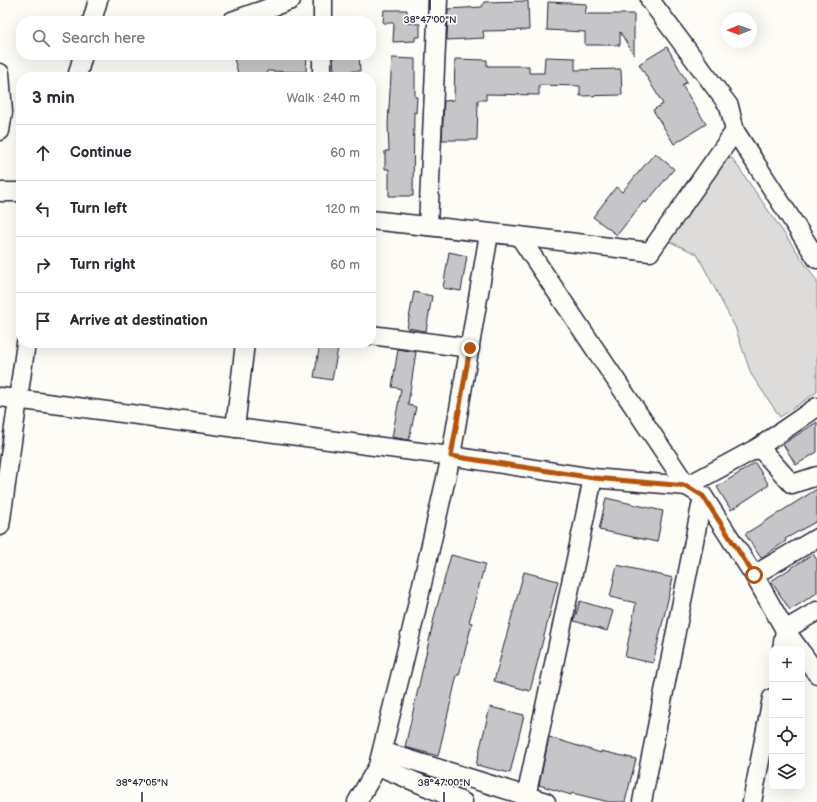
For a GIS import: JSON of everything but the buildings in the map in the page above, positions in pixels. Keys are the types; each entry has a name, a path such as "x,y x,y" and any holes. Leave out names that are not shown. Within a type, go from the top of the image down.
{"street":[{"path":"93,16 98,0"},
{"path":"246,16 291,0"},
{"path":"322,16 323,0"},
{"path":"428,226 438,0"},
{"path":"650,0 729,106 735,131 817,260"},
{"path":"78,72 82,60"},
{"path":"322,60 322,72"},
{"path":"0,74 3,112 0,130"},
{"path":"376,221 650,252 735,131"},
{"path":"0,192 16,192"},
{"path":"357,802 380,759 413,624 451,456 489,234"},
{"path":"520,236 687,486 703,496 754,575 785,630 797,646"},
{"path":"376,336 470,348"},
{"path":"0,526 25,348"},
{"path":"235,428 243,348"},
{"path":"0,397 451,456 594,478 687,486 759,447 817,407"},
{"path":"759,447 792,484 817,476"},
{"path":"526,798 594,478"},
{"path":"642,802 703,496"},
{"path":"754,575 817,538"},
{"path":"785,630 817,611"},
{"path":"785,630 817,625"},
{"path":"782,646 785,630"},
{"path":"805,657 817,674"},
{"path":"752,802 769,714"},
{"path":"380,759 546,802"},
{"path":"380,759 463,802"}],"shaded area":[{"path":"732,158 817,281 817,392 780,417 751,374 735,327 697,254 668,241 726,159"}],"route":[{"path":"470,348 451,456 594,478 687,486 703,496 754,575"}]}
